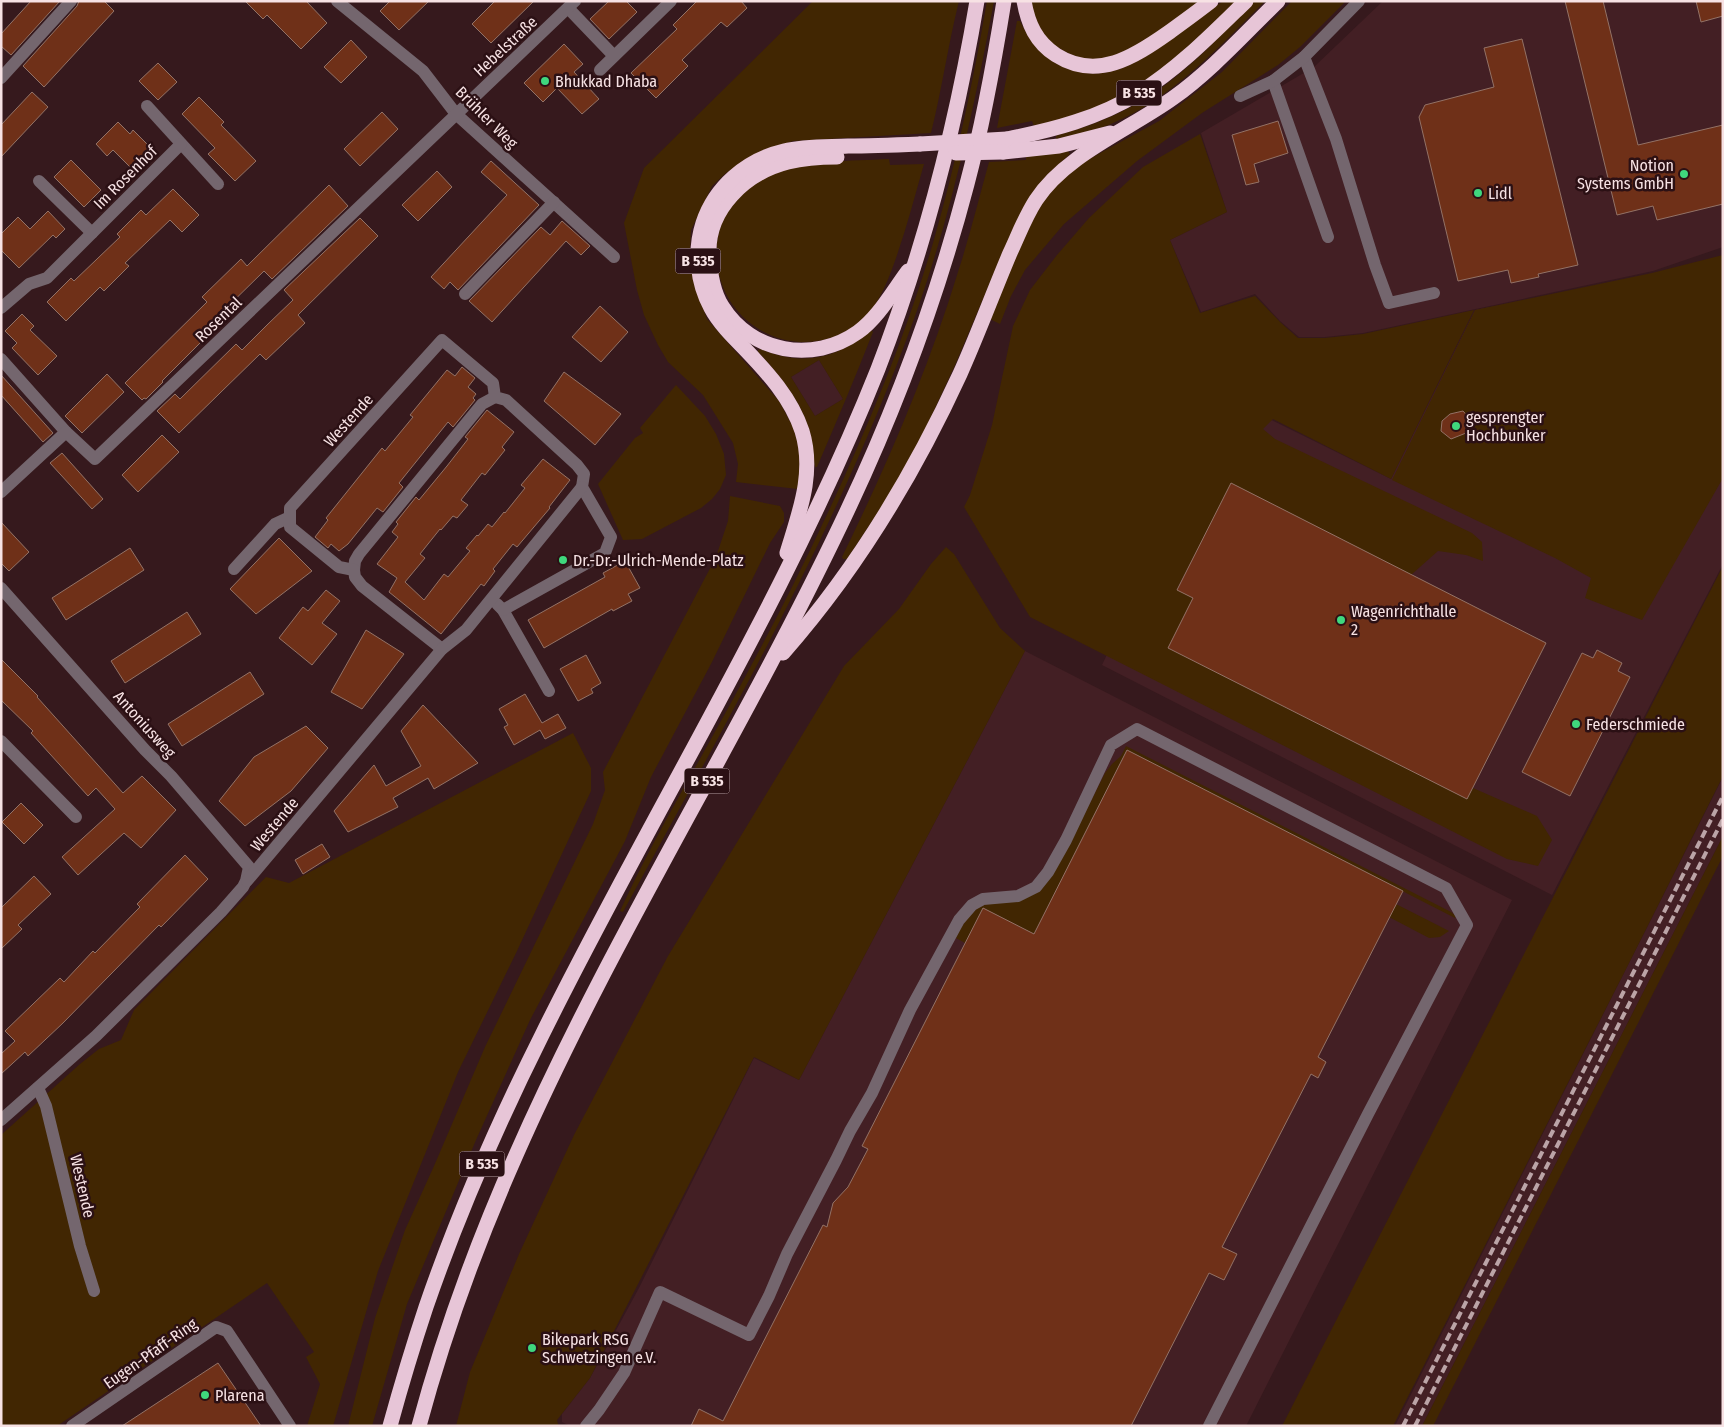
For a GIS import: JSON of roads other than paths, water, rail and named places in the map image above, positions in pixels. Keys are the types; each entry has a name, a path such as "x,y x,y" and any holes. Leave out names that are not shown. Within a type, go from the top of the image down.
{"highway":[{"name":"B 535","path":"390,1426 433,1288 477,1175 504,1114 604,914 775,593 845,448 888,341 915,262 941,173 957,106 977,1"},
{"name":"B 535","path":"419,1426 464,1282 516,1154 572,1036 634,916 769,669 840,527 894,404 930,306 968,182 987,98 1004,1"},
{"name":"B 535","path":"1024,1 1030,25 1041,42 1060,58 1094,67 1116,63 1138,54 1211,1"},
{"name":"B 535","path":"1005,145 1071,123 1115,106 1138,94 1182,61 1246,1"},
{"name":"B 535","path":"769,669 812,620 867,542 918,458 961,371 1017,238 1036,200 1045,187 1062,171 1123,129 1149,115 1201,75 1278,1"},
{"name":"B 535","path":"915,262 875,316 864,327 838,344 819,350 803,351 768,344 750,335 734,320 722,306 714,288 709,246 714,221 725,202 739,187 770,167 805,159 918,149 1005,145 1059,146 1123,129"},
{"name":"B 535","path":"775,593 806,489 808,464 806,448 800,426 784,394 731,335 711,309 701,284 699,270 698,254 702,226 712,203 726,184 751,164 772,154 799,148 918,149"}],"street":[{"path":"1,78 71,1"},
{"name":"Brühler Weg","path":"337,1 423,71 456,114 614,257"},
{"path":"600,70 671,1"},
{"path":"1240,96 1273,81 1304,57 1359,1"},
{"path":"572,5 614,56"},
{"name":"Hebelstraße","path":"456,114 572,5"},
{"path":"1304,57 1336,139 1389,304 1434,293"},
{"path":"1273,81 1328,237"},
{"name":"Im Rosenhof","path":"147,106 218,184"},
{"name":"Rosental","path":"66,432 95,459 456,114"},
{"name":"Im Rosenhof","path":"1,308 29,284 47,278 181,144"},
{"name":"Im Rosenhof","path":"39,181 92,233"},
{"path":"465,294 554,202"},
{"name":"Westende","path":"290,517 290,508 442,340 493,382 496,397"},
{"path":"1,359 66,432 1,492"},
{"path":"442,649 362,586 355,577 355,561 482,404 496,397 506,400 577,464 584,474 582,487 611,537 605,553 502,610"},
{"name":"Westende","path":"1,1120 96,1036 221,912 442,649 466,630 582,487"},
{"path":"234,569 275,524 290,517 290,527 339,567 354,570"},
{"name":"Antoniusweg","path":"1,588 238,853 249,867 245,884"},
{"path":"492,599 502,610 548,691"},
{"path":"586,1426 624,1372 660,1292 748,1335 769,1296 791,1246 850,1131 872,1093 910,1010 966,910 983,899 1018,896 1036,887 1048,872 1066,840 1111,745 1137,729 1446,888 1467,925 1209,1426"},
{"path":"1,741 76,817"},
{"name":"Westende","path":"38,1088 46,1106 80,1246 94,1292"},
{"name":"Eugen-Pfaff-Ring","path":"72,1426 216,1327 226,1331 290,1426"}],"railway":[{"path":"1403,1426 1723,796"},
{"path":"1415,1426 1723,819"}],"place":[{"name":"Bhukkad Dhaba","path":"545,81"},
{"name":"Notion Systems GmbH","path":"1684,174"},
{"name":"Lidl","path":"1478,193"},
{"name":"gesprengter Hochbunker","path":"1456,426"},
{"name":"Dr.-Dr.-Ulrich-Mende-Platz","path":"563,560"},
{"name":"Wagenrichthalle 2","path":"1341,620"},
{"name":"Federschmiede","path":"1576,724"},
{"name":"Bikepark RSG Schwetzingen e.V.","path":"532,1348"},
{"name":"Plarena","path":"205,1395"}]}
